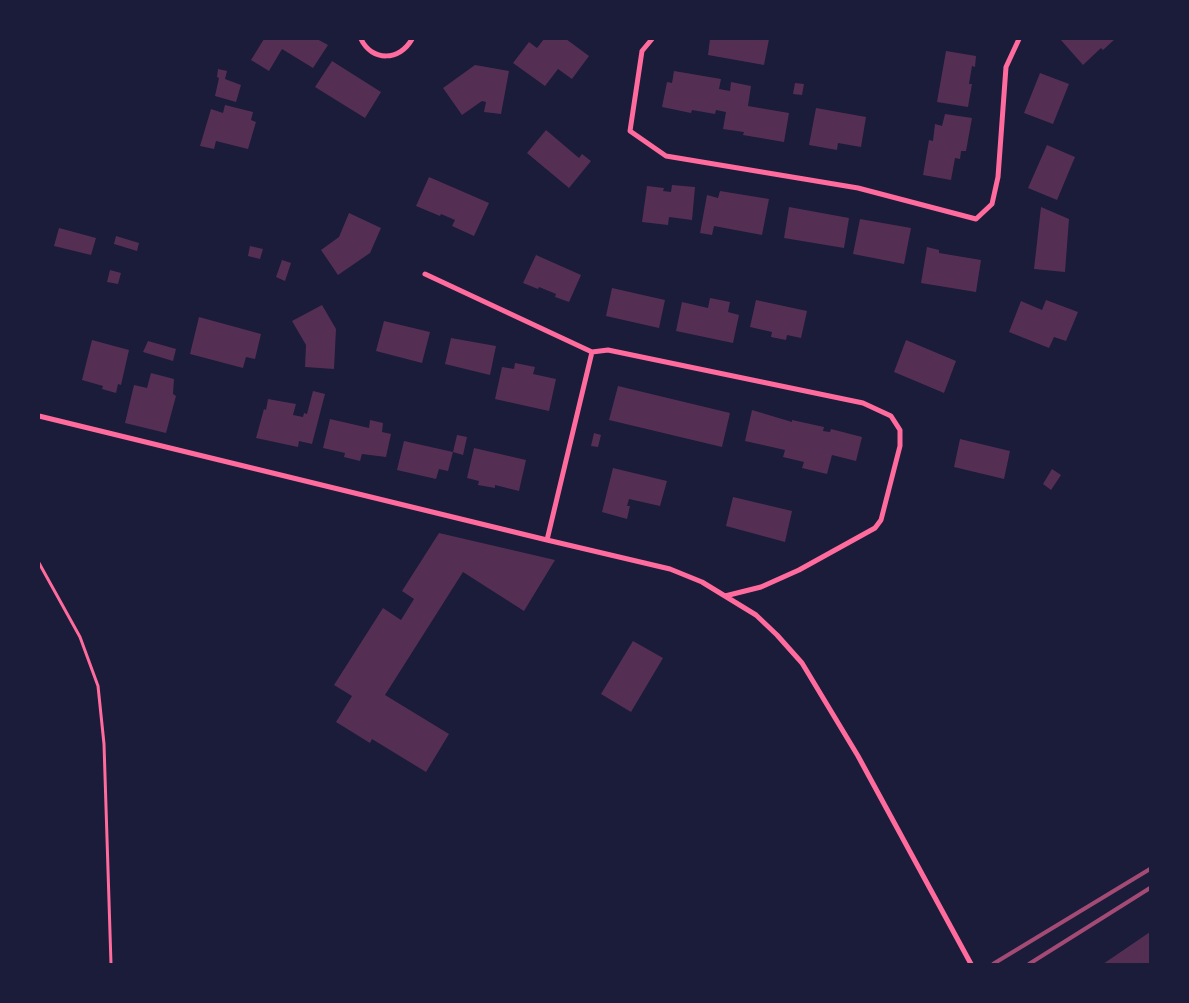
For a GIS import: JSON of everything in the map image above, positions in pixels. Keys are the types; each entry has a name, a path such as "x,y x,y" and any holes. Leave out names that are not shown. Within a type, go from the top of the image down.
{"street":[{"path":"361,39 366,48 382,56 392,56 400,53 412,39"},
{"path":"652,39 642,51 630,131 666,156 858,188 976,219 992,204 998,177 1006,67 1019,39"},
{"path":"425,274 592,352 608,350 863,403 891,416 900,430 900,446 885,511 875,528 799,570 761,587 725,596"},
{"path":"546,540 592,352"},
{"path":"39,416 670,569 702,582 756,615 802,663 858,756 971,964"}],"path":[{"path":"39,563 80,637 98,686 104,744 111,964"}],"building":[{"path":"264,39 317,39 328,45 313,68 282,49 269,71 251,60"},
{"path":"544,39 566,39 589,56 572,79 558,69 545,86 513,63 529,42 537,48"},
{"path":"710,39 769,39 764,65 708,55"},
{"path":"1060,39 1115,39 1103,50 1101,48 1083,65"},
{"path":"946,51 976,56 975,67 972,66 969,84 972,84 968,107 937,102"},
{"path":"332,61 381,92 365,118 315,87"},
{"path":"475,65 509,71 501,114 484,112 486,102 482,101 462,115 443,88"},
{"path":"218,69 227,71 225,79 241,85 236,102 215,96 219,78 217,77"},
{"path":"674,71 721,79 719,89 730,91 731,82 751,86 748,106 789,113 784,142 743,135 744,132 723,129 726,112 716,110 715,114 692,110 691,113 662,107 667,82 672,83"},
{"path":"1040,73 1069,84 1053,124 1024,113"},
{"path":"795,83 804,84 802,95 793,94"},
{"path":"225,105 253,112 251,120 256,122 248,149 216,141 214,149 200,146 211,109 223,113"},
{"path":"816,108 866,117 861,147 838,143 837,150 809,145"},
{"path":"945,114 972,118 966,151 961,151 960,159 955,158 951,180 923,175 929,140 933,141 935,124 942,126"},
{"path":"546,130 579,158 582,154 591,161 569,188 527,153"},
{"path":"1047,145 1075,157 1057,200 1028,188"},
{"path":"429,177 489,203 474,236 452,226 455,220 416,206"},
{"path":"672,185 695,187 692,220 669,217 668,225 642,222 647,186 664,188 663,191 671,192"},
{"path":"720,191 769,199 762,235 714,226 712,235 700,233 707,195 718,198"},
{"path":"789,207 849,218 844,248 784,238"},
{"path":"1041,207 1069,219 1065,272 1034,269"},
{"path":"349,213 381,228 370,253 338,275 321,250 339,237"},
{"path":"860,219 911,228 904,264 853,254"},
{"path":"59,228 96,238 91,255 54,246"},
{"path":"116,236 139,243 137,251 114,244"},
{"path":"250,246 263,249 260,259 248,256"},
{"path":"927,247 939,250 939,253 981,260 976,292 921,283"},
{"path":"536,255 581,275 569,302 555,297 556,294 523,283"},
{"path":"282,260 291,263 285,281 276,277"},
{"path":"110,270 121,273 118,284 107,282"},
{"path":"612,288 665,300 659,328 606,316"},
{"path":"710,298 730,302 728,312 739,315 733,343 676,331 682,302 708,308"},
{"path":"756,300 807,311 801,338 787,335 786,340 771,337 772,332 750,327"},
{"path":"1046,300 1078,312 1066,341 1054,337 1049,348 1009,332 1021,301 1042,310"},
{"path":"322,305 336,329 334,369 305,367 306,345 292,321"},
{"path":"199,317 261,334 255,359 246,357 243,368 190,354"},
{"path":"384,321 430,332 422,363 376,351"},
{"path":"451,338 496,346 490,375 445,364"},
{"path":"92,340 129,350 121,385 118,384 116,393 102,389 103,386 82,380"},
{"path":"906,340 956,361 944,393 894,372"},
{"path":"148,341 176,349 173,361 143,352"},
{"path":"515,363 535,367 533,374 556,379 549,411 495,399 502,367 514,369"},
{"path":"151,373 174,379 173,394 176,396 166,433 125,423 134,385 147,388"},
{"path":"618,386 730,413 722,447 609,420"},
{"path":"313,391 325,394 312,444 299,441 298,447 256,438 268,399 296,404 293,415 303,417 304,413 307,414"},
{"path":"752,410 792,422 792,420 824,427 823,431 830,432 831,429 862,437 856,461 832,455 827,474 802,468 804,462 783,457 785,450 745,441"},
{"path":"330,419 369,428 370,420 383,423 382,432 391,434 386,457 362,454 360,461 344,457 345,453 323,448"},
{"path":"594,433 601,435 598,447 591,446"},
{"path":"457,435 467,437 463,455 453,452"},
{"path":"960,439 1010,451 1004,479 954,467"},
{"path":"404,441 453,452 448,471 439,469 436,479 397,470"},
{"path":"474,448 526,460 519,491 495,485 495,488 478,485 479,481 467,478"},
{"path":"613,468 667,481 660,506 629,499 627,506 630,506 627,519 602,512"},
{"path":"1052,469 1061,475 1051,490 1043,484"},
{"path":"733,497 792,511 785,542 726,526"},
{"path":"439,533 555,560 524,611 463,572 385,695 449,734 426,772 372,739 370,743 336,722 352,696 334,685 383,608 401,620 414,599 402,591"},
{"path":"633,641 663,658 631,712 601,694"},
{"path":"1150,932 1150,964 1103,964"}],"railway":[{"path":"993,964 1150,869"},
{"path":"1029,964 1150,888"}]}
